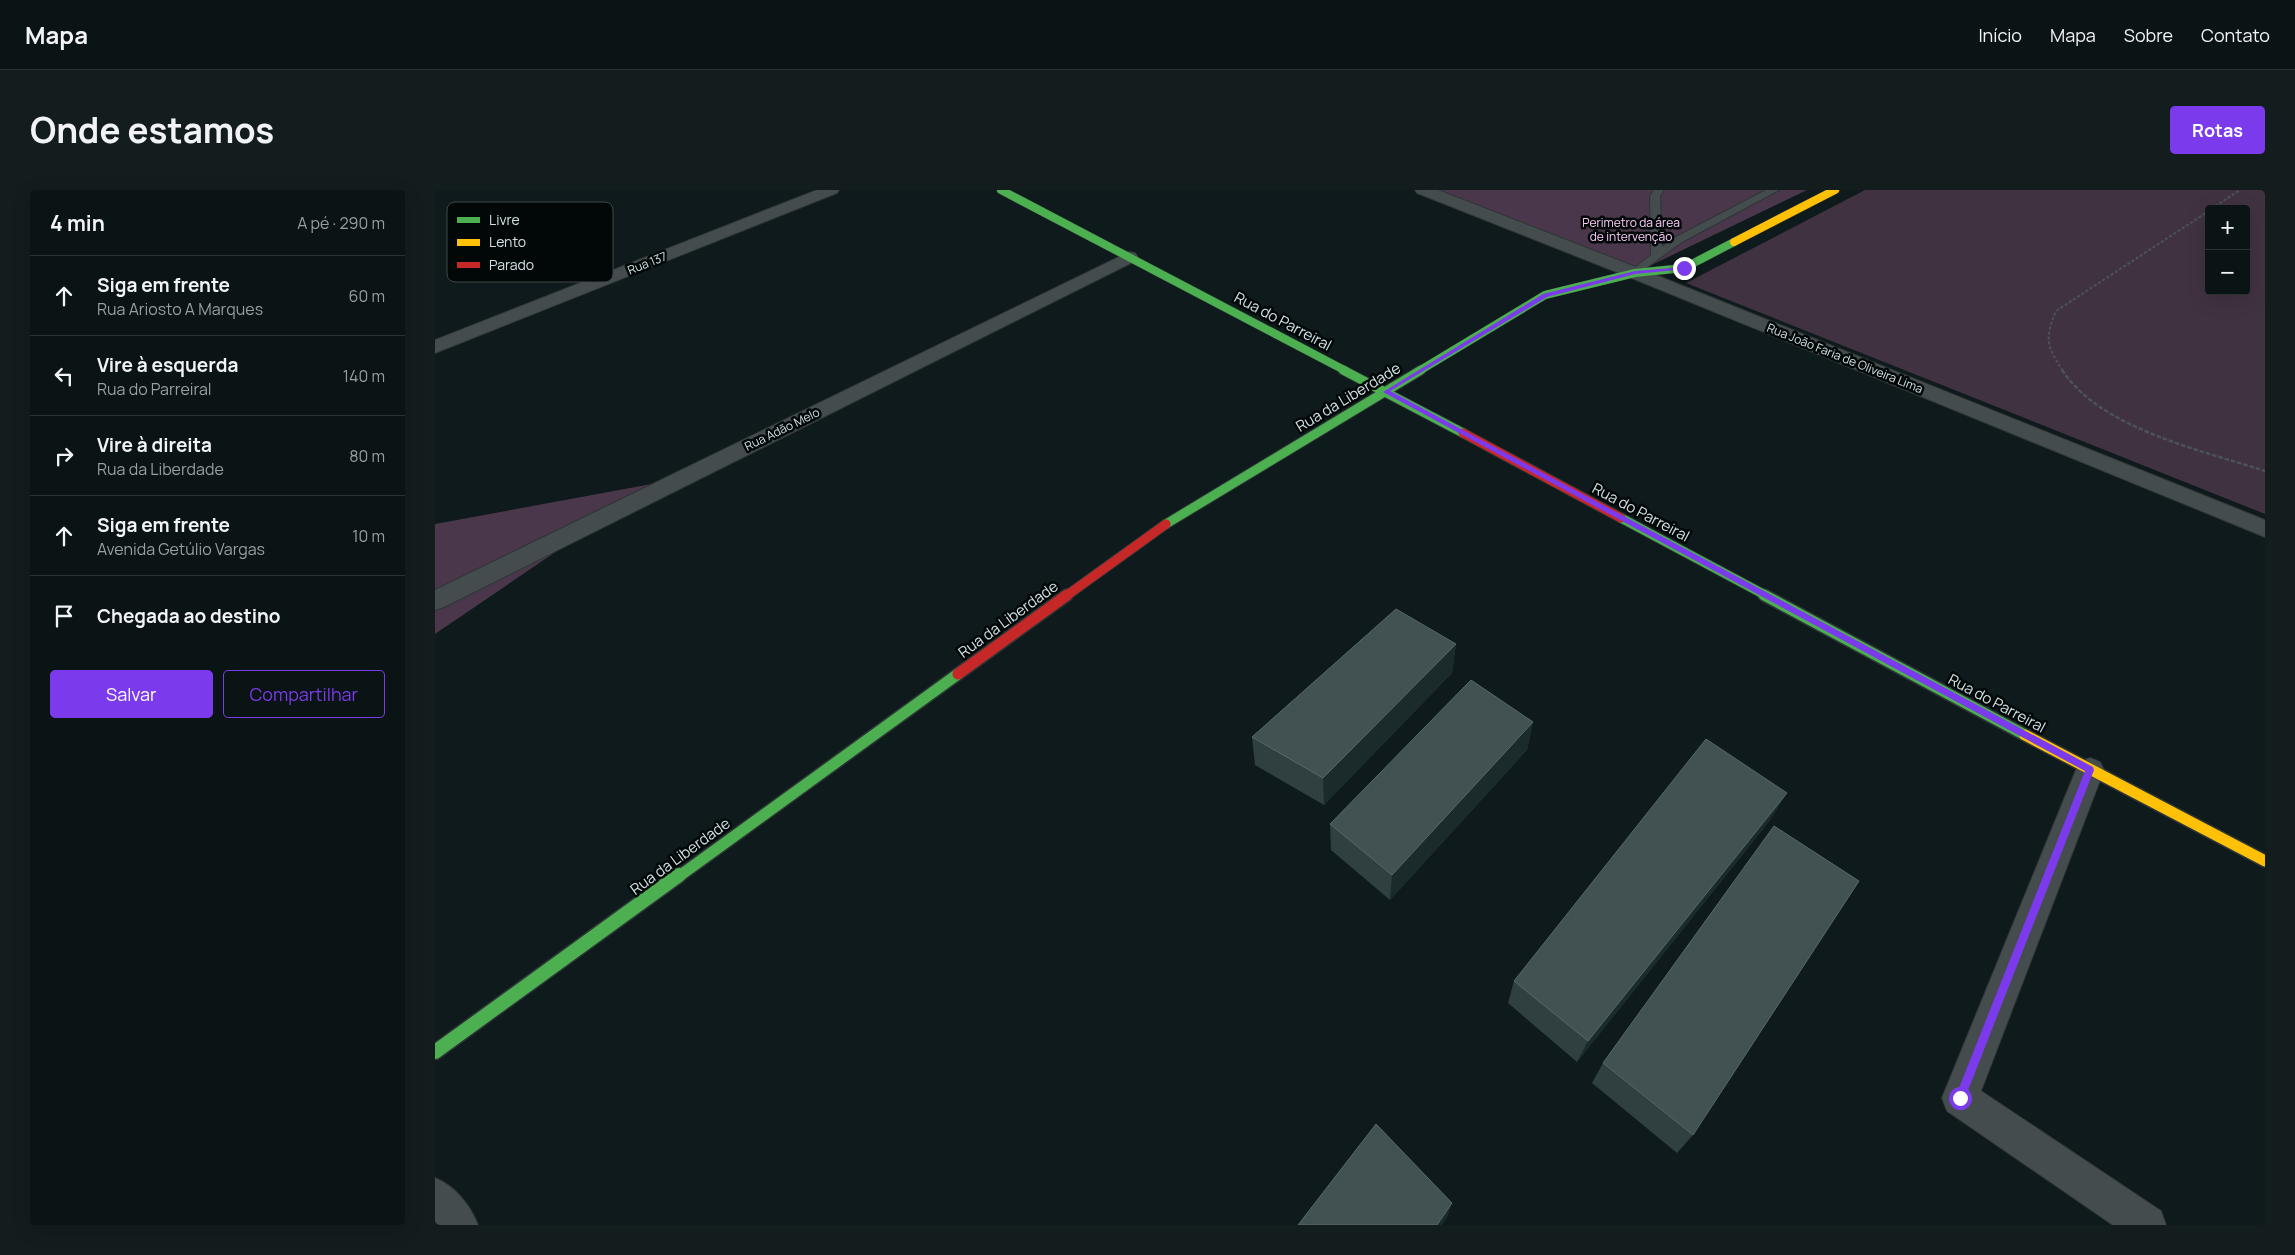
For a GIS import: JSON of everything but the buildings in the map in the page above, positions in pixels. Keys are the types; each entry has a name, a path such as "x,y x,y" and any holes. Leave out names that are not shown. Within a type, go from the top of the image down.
{"street":[{"name":"Rua 137","path":"613,276 831,190"},
{"name":"Rua do Parreiral","path":"1001,190 1386,392 2090,770 2265,861"},
{"name":"Rua João Faria de Oliveira Lima","path":"1423,190 1635,273 2265,529"},
{"name":"Rua da Liberdade","path":"435,1052 1157,530 1545,295 1635,273 1684,268 1835,190"},
{"name":"Rua Adão Melo","path":"435,601 1129,257"},
{"name":"Rua 137","path":"435,347 599,282"},
{"path":"2090,770 1960,1098 2147,1225"},
{"path":"435,1196 459,1225"}],"lane":[{"path":"1657,256 1655,196 1659,190"},
{"path":"1635,273 1678,240 1774,190"}],"path":[{"path":"2218,205 2240,190"},
{"path":"2205,213 2056,311 2048,332 2050,350 2064,373 2094,403 2145,432 2265,471"}],"shaded area":[{"path":"1865,190 2265,190 2265,514 1686,283"}],"green space":[{"name":"Perimetro da área de intervenção","path":"1423,190 1807,190 1635,273"},
{"path":"657,483 435,634 435,524"}],"traffic: fast":[{"path":"1001,190 1463,433"},
{"path":"1166,524 1545,295 1635,273 1684,268 1734,242"},
{"path":"1621,518 2025,735"},
{"path":"435,1052 958,674"}],"traffic: slow":[{"path":"1734,242 1835,190"},
{"path":"2025,735 2265,861"}],"traffic: jam":[{"path":"1463,433 1621,518"},
{"path":"958,674 1166,524"}],"route":[{"path":"1684,268 1635,273 1545,295 1386,392 2090,770 1960,1098"}]}
